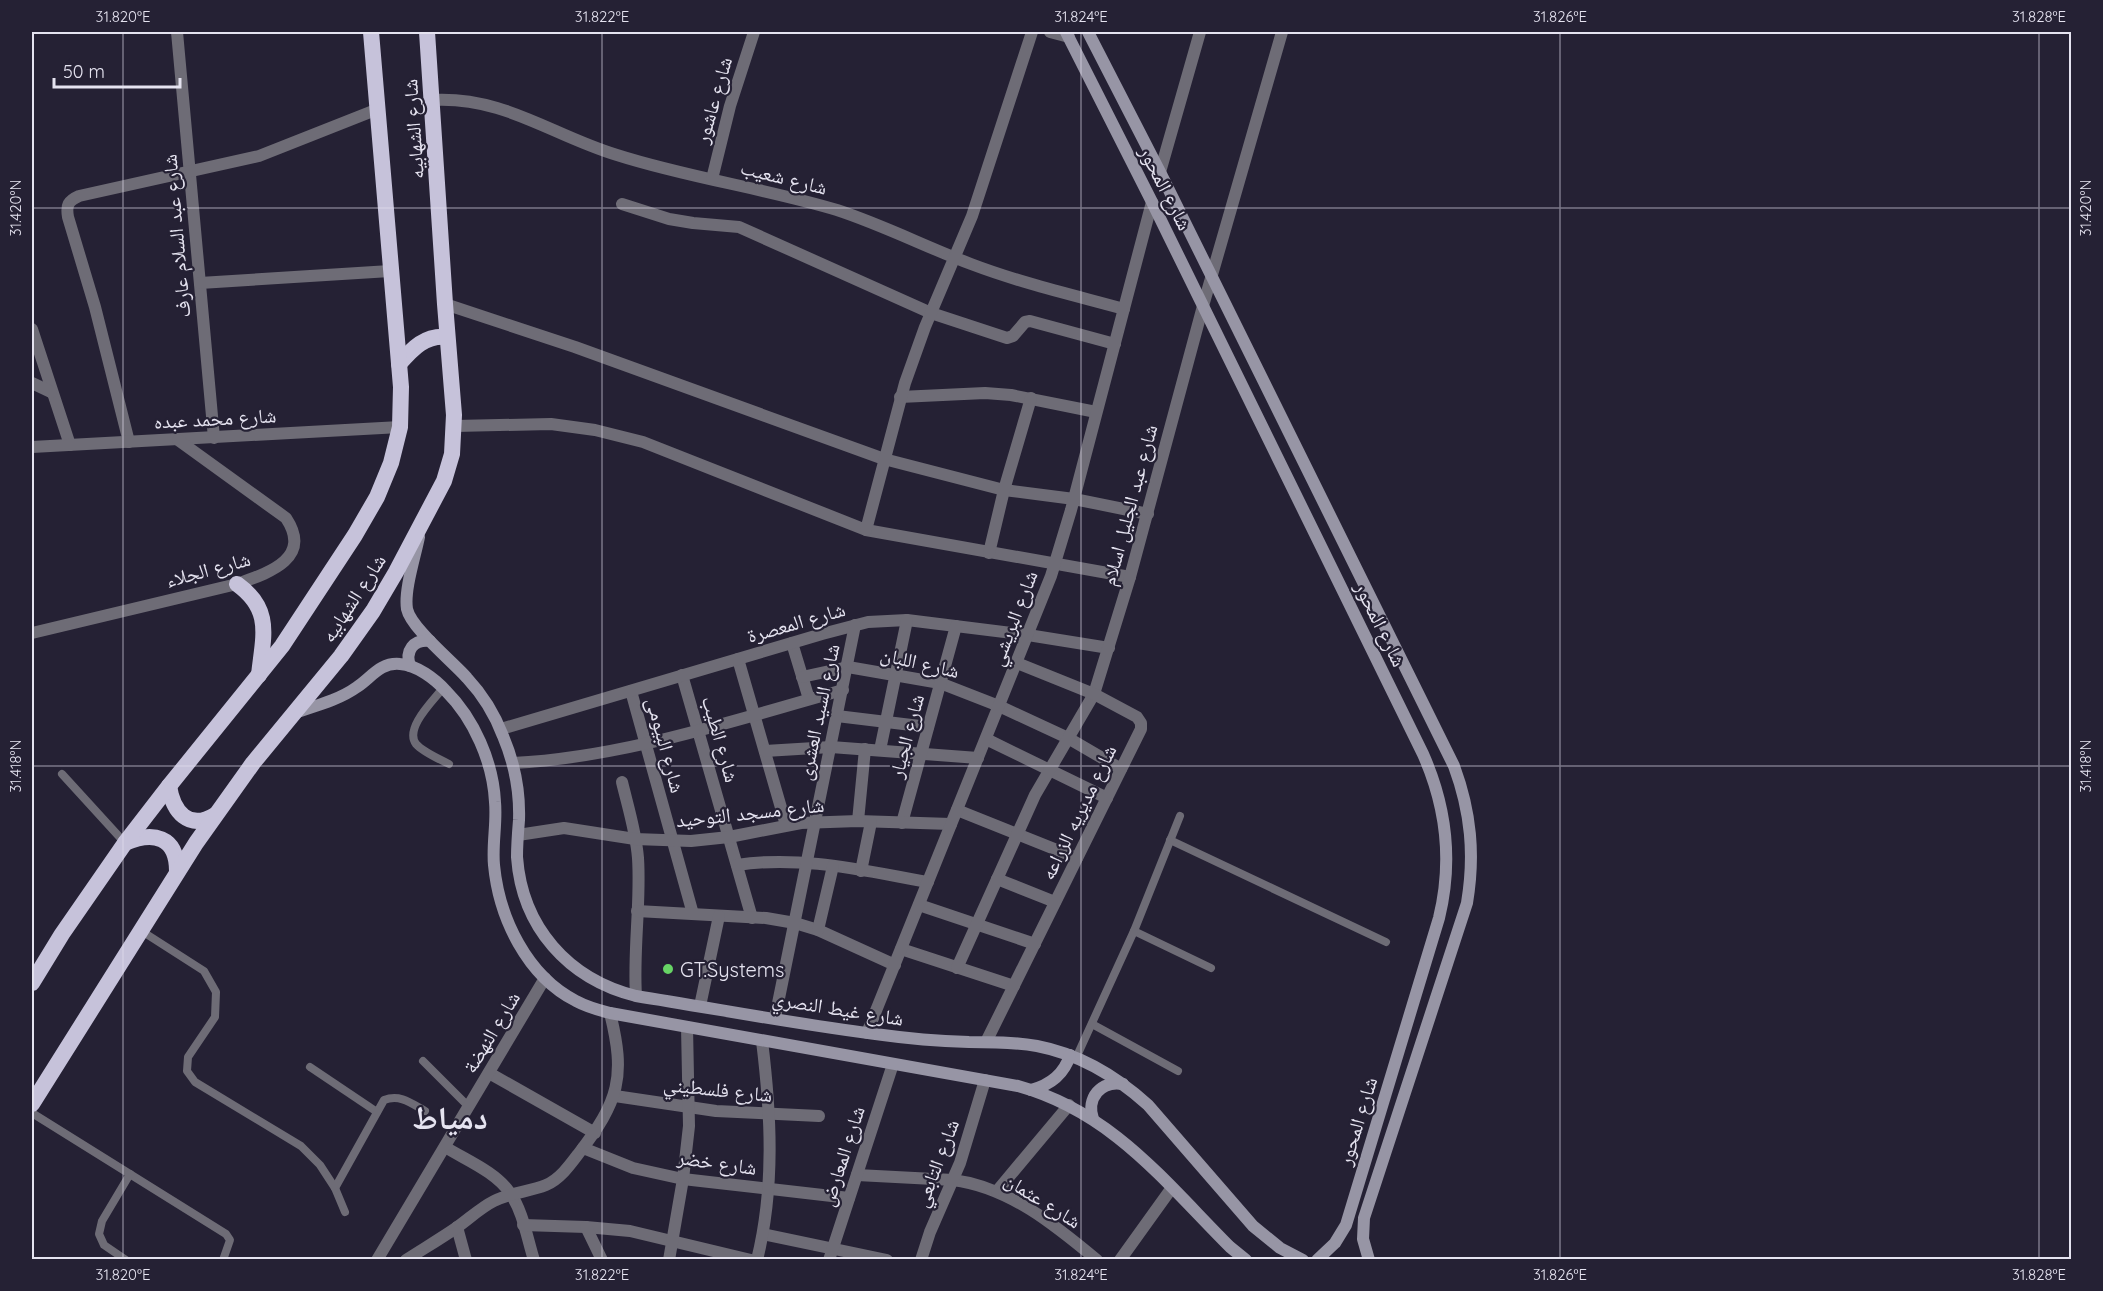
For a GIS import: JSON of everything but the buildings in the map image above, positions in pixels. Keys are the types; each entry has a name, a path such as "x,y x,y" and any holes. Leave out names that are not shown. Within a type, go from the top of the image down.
{"highway":[{"name":"شارع الشهابيه","path":"32,983 62,934 125,843 282,646 367,516 391,463 400,427 401,407 371,32"},
{"name":"شارع الشهابيه","path":"32,1104 215,814 367,620 422,525 447,472 452,454 455,426 447,337 428,32"},
{"path":"399,364 412,349 422,342 435,337 447,337"},
{"path":"237,584 257,603 262,616 264,629 259,676"},
{"path":"169,786 176,809 184,817 195,821 206,820 215,814"},
{"path":"125,843 147,836 158,837 174,850 177,871"}],"main road":[{"name":"شارع المحور","path":"1088,32 1212,276 1454,766 1468,811 1473,857 1467,903 1364,1218 1363,1239 1369,1260"},
{"name":"شارع المحور","path":"1067,34 1423,754 1439,793 1447,835 1447,877 1439,918 1349,1216 1335,1243 1317,1260"},
{"name":"شارع غيط النصري","path":"422,525 409,583 407,609 411,618 430,641 480,694 501,729 513,763 518,799 517,856 524,896 542,933 555,949 581,973 607,987 636,996 867,1033 941,1041 1037,1046 1073,1057 1107,1073 1148,1105 1253,1226 1280,1248 1303,1260"},
{"path":"410,666 408,656 412,647 420,641 430,641"},
{"path":"293,714 344,695 358,687 378,669 388,665 400,663 410,666 443,688 468,718 485,756 496,802 494,864 500,900 513,934 545,978 575,1001 610,1013 985,1080 1031,1090 1070,1105 1093,1119 1130,1148 1243,1259"},
{"path":"1031,1090 1044,1086 1056,1078 1073,1057"},
{"path":"1093,1119 1091,1103 1099,1089 1113,1083 1124,1085"}],"street":[{"name":"شارع عبد السلام عارف","path":"177,32 214,438"},
{"name":"شارع عاشور","path":"712,179 726,120 754,32"},
{"path":"866,530 900,397 984,182 1032,32"},
{"path":"1050,32 1067,34"},
{"path":"1160,172 1200,32"},
{"name":"شارع عبد الجليل اسلام","path":"957,968 1048,770 1094,694 1130,578 1203,306 1282,32"},
{"name":"شارع شعيب","path":"432,100 463,100 494,106 603,151 645,164 843,212 897,232 955,258 1022,281 1124,309"},
{"path":"129,441 95,307 68,217 67,206 70,200 79,196 259,156 378,109"},
{"name":"شارع البريشي","path":"867,1033 1055,564 1152,202"},
{"path":"622,204 669,219 739,226 931,313 1007,338 1013,336 1025,322 1030,321 1114,344"},
{"path":"200,283 390,272"},
{"path":"445,304 575,347 884,459 1004,490 1074,499 1148,514"},
{"path":"32,329 70,445"},
{"path":"32,383 51,392"},
{"path":"900,397 986,393 1031,398 1096,412"},
{"path":"988,554 1031,398"},
{"path":"455,426 551,424 595,430 643,442 866,530 1130,578"},
{"name":"شارع محمد عبده","path":"32,447 400,427"},
{"name":"شارع الجلاء","path":"32,633 237,584 281,566 294,548 296,539 293,528 286,518 178,440"},
{"name":"شارع المعصرة","path":"501,729 792,643 881,620 907,620 956,626 1109,648"},
{"path":"880,750 907,620"},
{"name":"شارع السيد العشرى","path":"775,1018 855,625"},
{"name":"شارع الجيار","path":"902,823 956,626"},
{"path":"792,643 809,699"},
{"path":"738,659 786,825"},
{"name":"شارع مديريه الزراعه","path":"986,1042 1140,732 1141,723 1137,717 1094,694 1017,663"},
{"name":"شارع اللبان","path":"802,677 848,667 940,683 999,706 1068,738 1121,769"},
{"name":"شارع الطيب","path":"682,675 752,918"},
{"path":"513,763 585,757 646,744 843,690"},
{"name":"شارع البيومى","path":"631,691 693,914"},
{"path":"837,716 928,727"},
{"path":"986,739 1107,798"},
{"path":"765,751 831,747 978,758"},
{"path":"858,822 865,749"},
{"path":"622,782 635,838 639,878 634,958 636,996"},
{"path":"957,810 1077,858"},
{"name":"شارع مسجد التوحيد","path":"518,835 564,828 673,841 729,837 786,825 815,822 951,824"},
{"path":"861,871 871,822"},
{"path":"737,865 779,861 807,862 928,882"},
{"path":"818,930 833,866"},
{"path":"997,879 1055,902"},
{"path":"919,905 1035,944"},
{"path":"637,911 795,923 818,930 895,965"},
{"path":"700,1006 719,916"},
{"path":"901,949 1014,986"},
{"name":"شارع النهضة","path":"377,1260 545,978"},
{"path":"406,1260 488,1204 511,1193 548,1184 568,1167 584,1148 615,1096 619,1077 619,1057 610,1013"},
{"path":"669,1260 683,1179 690,1108 687,1027"},
{"path":"757,1260 769,1190 769,1114 762,1041"},
{"name":"شارع المعارض","path":"830,1254 893,1064"},
{"path":"489,1073 595,1133"},
{"name":"شارع التابعي","path":"921,1260 930,1232 968,1140 985,1080"},
{"name":"شارع فلسطيني","path":"615,1096 690,1108 819,1116"},
{"path":"997,1191 1070,1105"},
{"path":"445,1147 495,1178 511,1193 534,1260"},
{"name":"شارع خضر","path":"584,1148 633,1168 683,1179 849,1198"},
{"name":"شارع عثمان","path":"857,1175 953,1180 997,1191 1068,1236 1097,1260"},
{"path":"1120,1260 1172,1189"},
{"path":"523,1225 630,1231 751,1260"},
{"path":"457,1227 466,1260"},
{"path":"586,1227 602,1260"},
{"path":"763,1234 830,1254 887,1260"}],"lane":[{"path":"443,688 415,725 412,735 417,745 449,764"},
{"path":"62,774 125,843"},
{"path":"1073,1057 1092,1024 1134,931 1180,816"},
{"path":"1170,840 1386,942"},
{"path":"140,930 204,971 216,992 215,1017 188,1057 187,1071 195,1082 301,1146 320,1165 335,1188 345,1212"},
{"path":"1134,931 1210,968"},
{"path":"1092,1024 1178,1071"},
{"path":"423,1061 469,1107"},
{"path":"310,1067 377,1112"},
{"path":"335,1188 384,1100 392,1096 401,1098 425,1111"},
{"path":"32,1113 226,1234 230,1240 223,1260"},
{"path":"126,1260 104,1245 99,1234 102,1221 130,1174"}],"place":[{"name":"GT.Systems","path":"668,969"}],"district":[{"name":"دمياط","path":"450,1117"}]}
